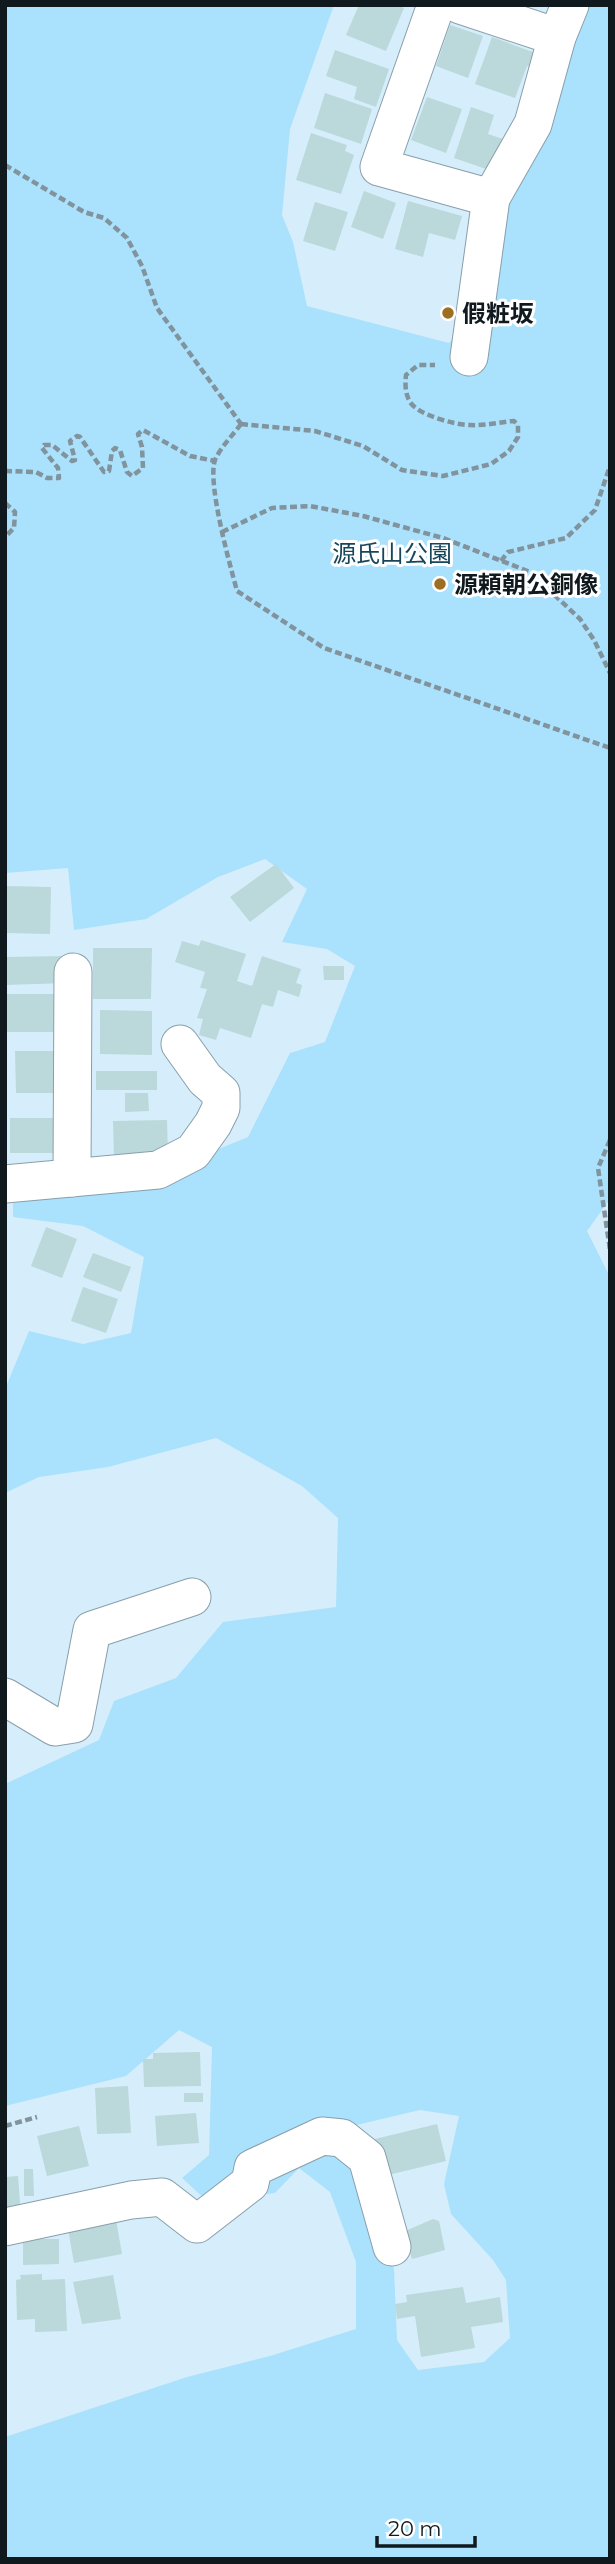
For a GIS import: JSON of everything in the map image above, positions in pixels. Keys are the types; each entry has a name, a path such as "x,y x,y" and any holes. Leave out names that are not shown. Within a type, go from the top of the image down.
{"street":[{"path":"436,5 379,167 491,198"},
{"path":"460,5 563,21 533,124 491,198 469,358"},
{"path":"72,1178 73,972"},
{"path":"5,1184 158,1170 193,1152 217,1116 220,1093 205,1079 180,1044"},
{"path":"5,1697 55,1727 74,1724 92,1630 192,1597"},
{"path":"5,2227 131,2200 162,2197 197,2224 250,2183 253,2168 322,2136 342,2138 367,2158 392,2247"}],"path":[{"path":"5,165 84,212 104,218 127,238 142,266 157,308 241,424 315,431 363,446 402,470 443,476 463,473 491,464 509,452 518,437 518,425 514,421 468,425 427,414 411,404 405,389 406,375 418,365 469,358"},
{"path":"241,424 215,461 215,491 237,591 324,648 610,748"},
{"path":"5,471 36,472 47,478 59,478 58,468 42,448 52,445 72,461 75,460 70,440 77,436 104,472 108,471 115,448 120,450 127,472 132,475 139,473 143,468 138,434 143,430 190,456 215,461"},
{"path":"502,561 508,552 566,538 595,510 610,466"},
{"path":"5,503 15,512 14,528 5,537"},
{"path":"222,532 272,508 310,506 363,516 443,538 530,572 580,619 610,673"},
{"path":"610,1140 598,1168 610,1250"},
{"path":"5,2126 37,2117"}],"green space":[{"name":"源氏山公園","path":"5,5 334,5 290,129 282,215 293,242 307,306 449,343 467,322 574,5 610,5 610,1199 587,1231 610,1277 610,2559 5,2559 5,2437 187,2377 270,2356 356,2329 356,2262 330,2192 299,2168 275,2193 207,2201 182,2178 209,2155 212,2047 179,2030 126,2076 5,2106 5,1784 99,1740 114,1701 176,1678 223,1622 336,1607 338,1518 302,1486 216,1438 108,1467 39,1477 5,1493 5,1389 29,1331 83,1344 131,1333 144,1257 83,1226 13,1217 13,1203 111,1189 164,1189 221,1148 248,1137 290,1053 325,1042 355,966 327,949 282,942 307,889 265,859 218,877 146,919 74,930 68,868 5,873","holes":["420,2110 459,2116 444,2184 451,2214 493,2260 506,2280 510,2338 484,2362 418,2370 397,2340 394,2269 348,2127"]}],"building":[{"path":"359,5 397,5 404,8 386,51 346,35"},
{"path":"450,25 483,36 468,78 436,66"},
{"path":"492,37 541,55 536,69 527,66 515,98 475,84"},
{"path":"335,50 389,69 376,107 354,99 357,87 326,76"},
{"path":"325,93 372,109 361,144 314,128"},
{"path":"427,97 462,109 446,153 411,140"},
{"path":"471,107 494,115 488,134 503,139 492,171 454,158"},
{"path":"311,133 347,145 345,151 354,155 341,194 296,180"},
{"path":"364,191 396,203 383,239 351,227"},
{"path":"408,201 462,216 455,240 429,233 423,257 395,249"},
{"path":"315,202 348,212 335,251 303,241"},
{"path":"276,864 294,888 250,922 230,897"},
{"path":"5,886 51,887 50,934 5,933"},
{"path":"201,940 246,954 237,981 252,986 262,956 301,969 296,983 302,985 299,997 278,990 273,1007 262,1004 251,1038 220,1028 216,1040 199,1035 203,1019 197,1018 207,989 200,988 205,972 175,962 182,941 199,946"},
{"path":"93,948 152,948 151,999 93,999"},
{"path":"65,956 66,983 5,985 5,957"},
{"path":"323,966 344,966 344,980 324,980"},
{"path":"7,994 57,994 57,1032 7,1032"},
{"path":"100,1010 152,1011 152,1055 100,1054"},
{"path":"15,1051 58,1051 59,1093 16,1093"},
{"path":"96,1071 157,1071 157,1090 96,1090"},
{"path":"125,1093 148,1093 149,1111 125,1112"},
{"path":"10,1118 59,1118 59,1153 10,1153"},
{"path":"167,1120 168,1157 114,1158 113,1121"},
{"path":"46,1227 77,1239 62,1278 31,1266"},
{"path":"93,1253 131,1267 121,1292 83,1277"},
{"path":"83,1287 118,1299 106,1333 71,1321"},
{"path":"200,2052 201,2086 144,2087 143,2059 153,2059 153,2053"},
{"path":"128,2086 131,2133 97,2134 95,2088"},
{"path":"184,2093 203,2093 203,2102 184,2102"},
{"path":"196,2113 199,2143 157,2146 155,2116"},
{"path":"437,2124 446,2161 384,2176 375,2139"},
{"path":"79,2126 89,2166 47,2176 37,2136"},
{"path":"24,2169 33,2169 34,2196 24,2196"},
{"path":"18,2176 21,2216 5,2217 5,2177"},
{"path":"433,2219 439,2221 445,2250 412,2259 403,2232"},
{"path":"116,2220 122,2254 74,2263 68,2229"},
{"path":"23,2239 59,2239 59,2264 23,2265"},
{"path":"42,2274 42,2280 65,2279 67,2331 35,2332 35,2319 17,2320 16,2280 21,2279 20,2275"},
{"path":"113,2275 121,2319 82,2324 73,2282"},
{"path":"463,2287 466,2303 500,2297 503,2322 471,2327 475,2348 421,2357 415,2316 397,2319 395,2304 407,2302 406,2295"}],"place":[{"name":"假粧坂","path":"448,313"},
{"name":"源頼朝公銅像","path":"440,584"}]}
